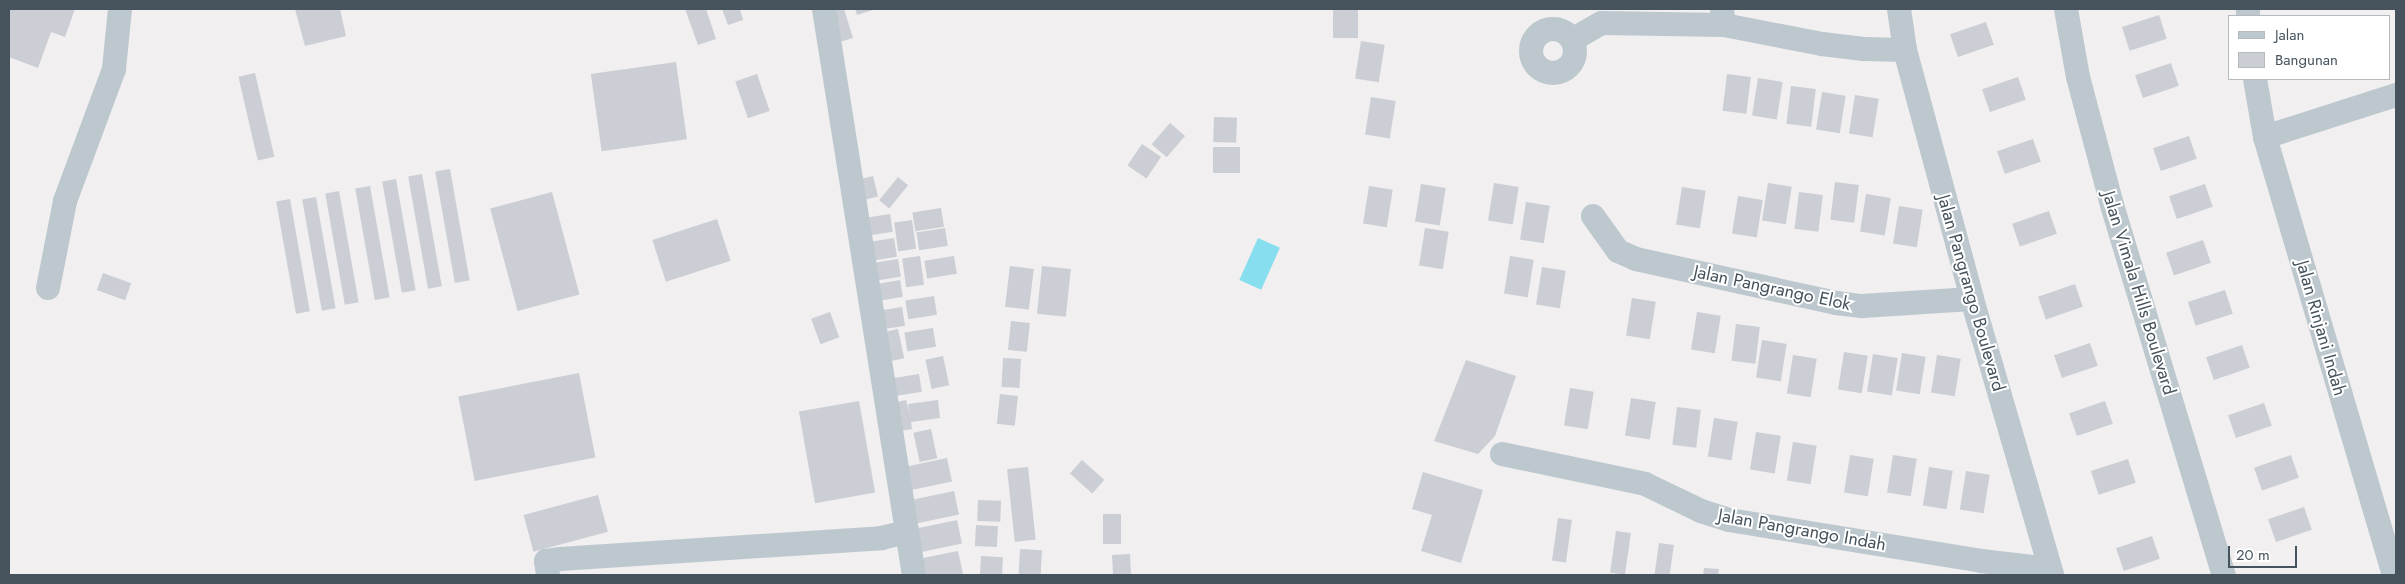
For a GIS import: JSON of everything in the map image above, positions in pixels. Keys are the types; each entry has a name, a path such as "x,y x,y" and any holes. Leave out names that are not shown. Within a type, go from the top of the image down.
{"street":[{"path":"48,288 65,202 114,69 120,9"},
{"path":"824,9 914,575"},
{"name":"Jalan Pangrango Boulevard","path":"1899,9 1904,50 1972,299 2051,572"},
{"name":"Jalan Vimala Hills Boulevard","path":"2066,9 2078,77 2112,205 2224,575"},
{"path":"1572,40 1602,16 1723,17 1822,44 1864,49 1904,50"},
{"name":"Jalan Rinjani Indah","path":"2254,80 2265,137 2394,575"},
{"path":"2265,137 2396,95"},
{"name":"Jalan Pangrango Elok","path":"1593,216 1610,243 1625,256 1836,303 1862,306 1972,299"},
{"name":"Jalan Pangrango Indah","path":"1502,454 1646,484 1701,511 1729,520 2051,572"},
{"path":"548,575 546,561 560,559 881,538 907,532"}],"water":[{"path":"1258,238 1280,248 1261,290 1239,280"}],"building":[{"path":"9,9 75,9 65,37 51,32 38,68 9,57"},
{"path":"295,9 340,9 346,36 305,46"},
{"path":"685,9 706,9 716,39 698,45"},
{"path":"722,9 740,9 743,20 728,25"},
{"path":"829,9 844,9 853,38 840,42"},
{"path":"855,9 876,9 857,15"},
{"path":"1333,9 1358,9 1358,38 1333,38"},
{"path":"2159,15 2167,39 2130,51 2122,27"},
{"path":"1986,22 1994,45 1958,57 1950,34"},
{"path":"1361,41 1385,45 1379,82 1355,79"},
{"path":"676,62 687,139 602,151 591,74"},
{"path":"2171,63 2179,86 2143,98 2135,75"},
{"path":"255,73 274,157 258,161 238,77"},
{"path":"757,74 770,111 748,118 735,81"},
{"path":"1727,74 1751,77 1746,114 1722,111"},
{"path":"2018,77 2026,100 1990,112 1982,89"},
{"path":"1758,78 1783,82 1777,119 1752,116"},
{"path":"1791,86 1816,89 1811,127 1786,124"},
{"path":"1822,92 1846,96 1840,133 1816,130"},
{"path":"1855,95 1879,99 1873,137 1849,134"},
{"path":"1371,97 1396,101 1390,138 1365,135"},
{"path":"1214,117 1237,118 1236,143 1213,142"},
{"path":"1170,123 1185,136 1167,157 1152,144"},
{"path":"2189,136 2197,159 2161,171 2153,148"},
{"path":"2033,139 2041,162 2005,174 1997,151"},
{"path":"1142,144 1161,157 1147,178 1127,166"},
{"path":"1213,147 1240,147 1240,173 1213,173"},
{"path":"450,169 470,280 455,283 435,172"},
{"path":"422,174 442,286 428,289 408,176"},
{"path":"873,176 878,196 859,201 854,181"},
{"path":"898,177 908,185 889,208 879,200"},
{"path":"396,179 416,290 402,293 382,181"},
{"path":"1835,182 1859,185 1854,223 1830,220"},
{"path":"1494,183 1519,187 1513,224 1488,221"},
{"path":"1768,183 1792,187 1786,224 1762,221"},
{"path":"1421,184 1446,188 1440,225 1415,222"},
{"path":"2205,184 2213,207 2177,219 2169,196"},
{"path":"370,186 390,297 375,300 355,189"},
{"path":"1369,186 1393,190 1387,227 1363,224"},
{"path":"1682,187 1706,191 1700,228 1676,225"},
{"path":"339,191 359,302 345,305 325,193"},
{"path":"552,192 579,294 518,311 490,209"},
{"path":"1799,192 1823,195 1818,232 1794,229"},
{"path":"1866,194 1891,198 1885,235 1860,232"},
{"path":"1738,196 1763,200 1757,237 1732,234"},
{"path":"316,197 336,308 322,311 302,199"},
{"path":"290,199 310,311 296,314 276,201"},
{"path":"1526,202 1550,206 1544,243 1520,240"},
{"path":"1899,206 1923,210 1917,247 1893,244"},
{"path":"941,208 944,227 915,231 912,213"},
{"path":"2049,211 2057,234 2020,246 2012,224"},
{"path":"890,214 893,232 864,236 861,219"},
{"path":"717,219 731,261 666,282 652,240"},
{"path":"912,220 916,249 898,251 894,223"},
{"path":"945,228 948,246 919,250 916,233"},
{"path":"1425,228 1449,232 1443,269 1419,266"},
{"path":"894,238 897,257 868,261 865,243"},
{"path":"2203,240 2211,263 2174,275 2166,253"},
{"path":"920,256 924,285 906,287 902,259"},
{"path":"954,256 957,274 927,278 924,261"},
{"path":"1510,256 1534,260 1528,297 1504,294"},
{"path":"898,259 901,277 872,281 869,264"},
{"path":"1010,266 1034,269 1029,310 1005,307"},
{"path":"1042,266 1071,269 1066,317 1037,314"},
{"path":"1542,267 1566,271 1560,308 1536,305"},
{"path":"103,273 131,283 125,300 97,290"},
{"path":"900,280 903,297 874,302 871,285"},
{"path":"2075,284 2083,307 2046,319 2038,297"},
{"path":"2225,290 2233,314 2196,326 2188,302"},
{"path":"934,296 937,315 908,319 905,301"},
{"path":"1632,298 1656,302 1650,339 1626,336"},
{"path":"902,307 905,326 876,330 873,312"},
{"path":"830,312 839,337 820,344 811,319"},
{"path":"1697,312 1721,316 1715,353 1691,350"},
{"path":"1011,321 1030,323 1027,352 1008,350"},
{"path":"1736,324 1760,327 1755,364 1731,361"},
{"path":"933,328 936,347 907,351 904,333"},
{"path":"898,329 904,358 887,362 880,333"},
{"path":"1762,340 1787,344 1781,381 1756,378"},
{"path":"2090,343 2098,366 2062,378 2054,355"},
{"path":"2242,345 2250,368 2214,380 2206,357"},
{"path":"1844,352 1868,356 1862,393 1838,390"},
{"path":"1902,353 1926,357 1920,394 1896,391"},
{"path":"1873,354 1898,358 1892,395 1867,392"},
{"path":"1793,355 1817,359 1811,397 1787,394"},
{"path":"1937,355 1961,359 1955,396 1931,393"},
{"path":"943,356 949,385 932,389 925,360"},
{"path":"1003,358 1021,359 1019,388 1001,387"},
{"path":"1466,360 1516,376 1495,436 1478,454 1434,441"},
{"path":"579,373 595,457 475,481 458,396"},
{"path":"919,374 922,392 892,396 889,379"},
{"path":"1570,388 1594,392 1588,429 1564,426"},
{"path":"1000,394 1018,396 1015,426 997,424"},
{"path":"1631,398 1656,402 1650,439 1625,436"},
{"path":"906,400 910,415 908,404 938,400 940,418 911,422 912,429 895,432 889,404"},
{"path":"859,401 875,493 815,503 799,412"},
{"path":"2105,401 2113,424 2077,436 2069,413"},
{"path":"2264,403 2272,426 2236,438 2228,415"},
{"path":"1677,407 1701,410 1696,448 1672,445"},
{"path":"1714,418 1738,422 1732,460 1708,457"},
{"path":"931,429 937,458 920,462 913,433"},
{"path":"1756,432 1781,436 1775,473 1750,470"},
{"path":"1793,442 1817,446 1811,484 1787,481"},
{"path":"1850,455 1874,459 1868,496 1844,493"},
{"path":"1893,455 1917,459 1911,496 1887,493"},
{"path":"2291,455 2299,478 2262,490 2254,468"},
{"path":"947,458 952,481 908,491 903,467"},
{"path":"2128,459 2136,483 2099,495 2091,471"},
{"path":"1082,460 1104,480 1092,493 1070,473"},
{"path":"1028,467 1036,540 1015,542 1007,469"},
{"path":"1929,467 1953,471 1947,509 1923,506"},
{"path":"1966,471 1990,475 1984,513 1960,510"},
{"path":"1423,472 1483,490 1461,563 1421,551 1432,515 1412,509"},
{"path":"954,491 959,514 915,524 910,500"},
{"path":"598,495 608,532 533,552 524,515"},
{"path":"978,500 1001,501 1000,522 977,521"},
{"path":"2304,507 2312,530 2276,542 2268,519"},
{"path":"1103,514 1121,514 1121,544 1103,544"},
{"path":"1558,518 1572,520 1566,563 1552,561"},
{"path":"957,520 962,543 918,553 913,529"},
{"path":"976,525 998,526 997,547 975,546"},
{"path":"1616,531 1631,533 1625,575 1610,573"},
{"path":"2152,536 2160,559 2124,571 2116,548"},
{"path":"1659,543 1674,545 1670,575 1655,575"},
{"path":"1020,549 1042,550 1041,575 1019,575"},
{"path":"958,551 963,574 917,575 913,560"},
{"path":"1130,554 1131,575 1113,575 1112,555"},
{"path":"981,556 1003,557 1002,575 980,575"},
{"path":"1704,568 1719,569 1718,575 1703,575"}]}
